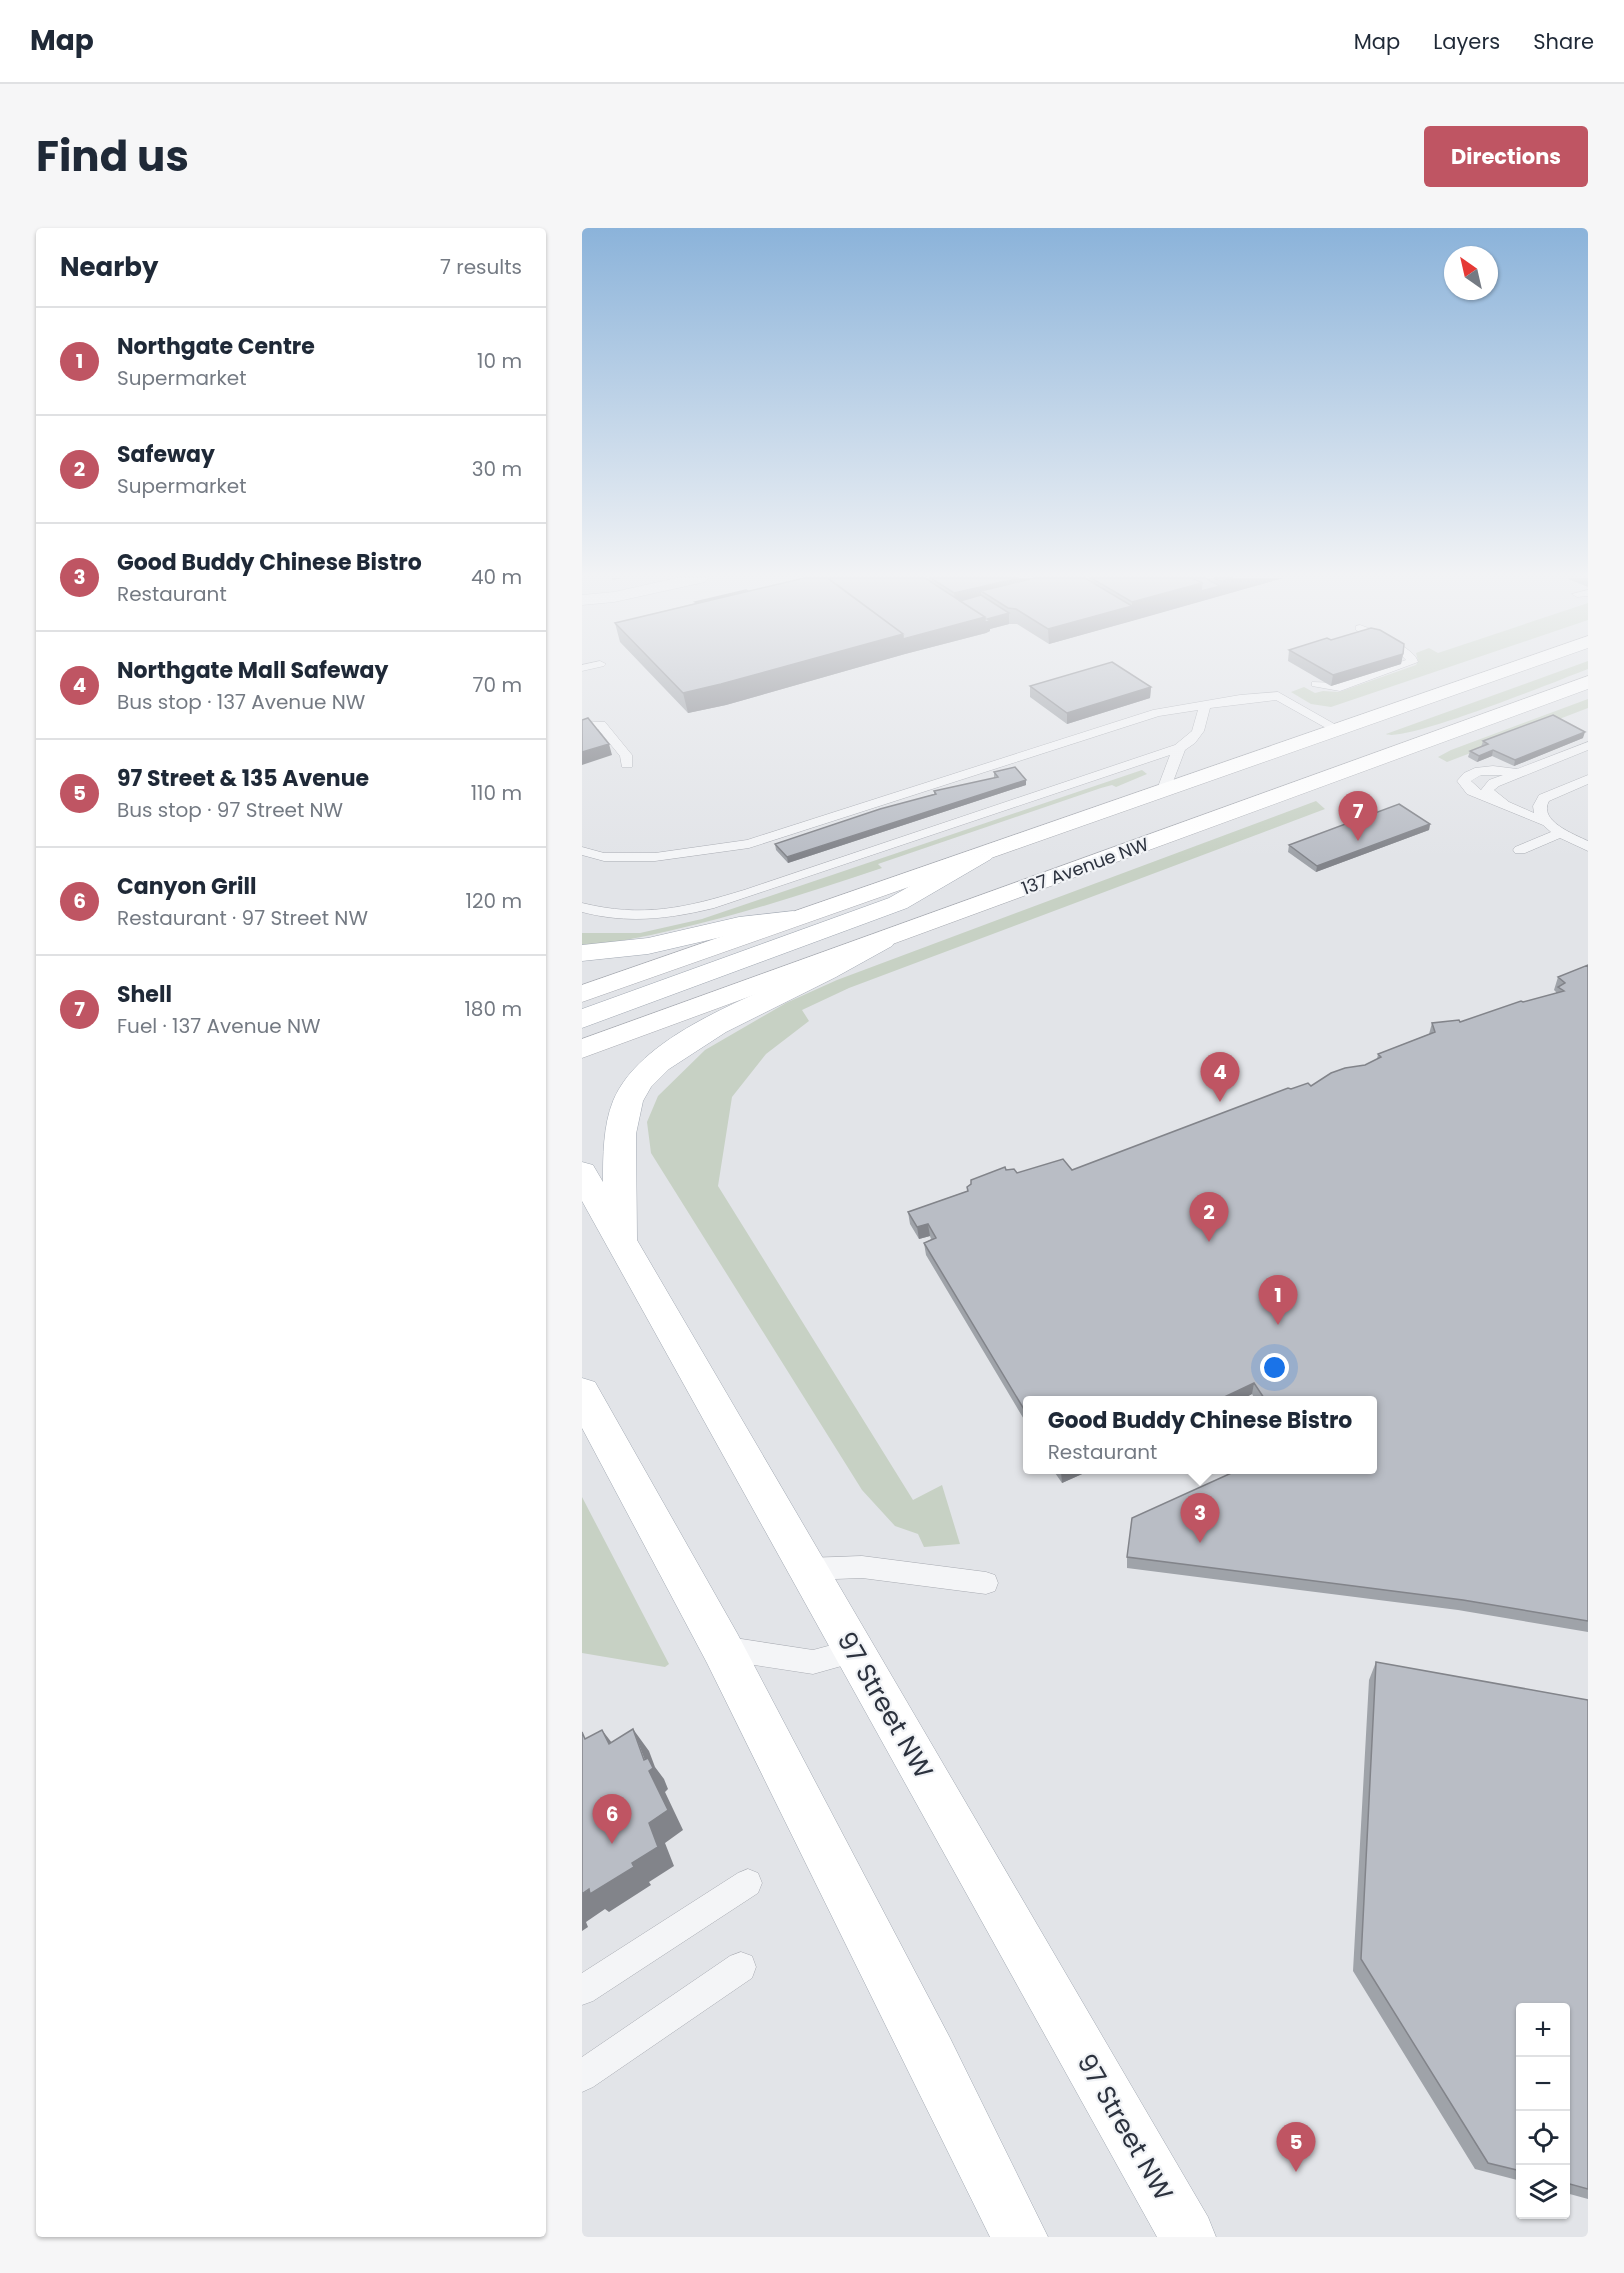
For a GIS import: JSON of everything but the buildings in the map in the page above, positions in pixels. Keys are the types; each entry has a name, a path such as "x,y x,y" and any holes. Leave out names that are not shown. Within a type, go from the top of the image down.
{"main road":[{"path":"582,994 1506,672"},
{"path":"1361,766 1353,752 1359,742 1371,734 1488,692 1529,672"},
{"name":"137 Avenue NW","path":"582,1048 1588,682"},
{"path":"985,903 1077,841 1118,824 1330,750 1340,741 1339,730"},
{"path":"582,1019 898,903 983,854"},
{"path":"582,953 648,946 738,925 793,920"},
{"path":"621,1242 619,1145 628,1099 648,1071 682,1046 760,1002 828,971 883,940"},
{"name":"97 Street NW","path":"582,1173 1188,2237"},
{"path":"582,1393 722,1648 931,2057 1020,2237"}],"lane":[{"path":"1316,684 1340,687 1384,672"},
{"path":"582,851 604,857 655,856 749,844 1157,713 1240,699 1278,696 1339,730"},
{"path":"582,907 616,915 640,916 718,903 1179,748 1195,738 1200,731 1204,705"},
{"path":"582,725 601,725 626,755 627,764"},
{"path":"1588,746 1494,783 1487,789 1492,797 1529,817 1546,822 1588,847"},
{"path":"1163,792 1179,748"},
{"path":"1506,805 1472,791 1464,782 1467,777 1479,771 1522,772"},
{"path":"1546,822 1540,815 1539,809 1544,798 1588,779"},
{"path":"1520,850 1562,832"},
{"path":"808,1569 862,1567 987,1583"},
{"path":"722,1648 813,1662 854,1651"},
{"path":"582,1990 748,1883"},
{"path":"582,2076 741,1967"}],"shaded area":[{"path":"1397,672 1435,672 1331,707 1311,704 1291,692 1304,687 1315,693 1339,692"},
{"path":"1558,672 1581,672 1451,720 1399,734 1386,734"},
{"path":"1588,699 1588,708 1447,762 1438,757 1451,750"},
{"path":"1142,770 1147,774 1116,787 1112,785 1101,788 878,864 882,868 808,892 696,925 582,947 582,933 640,933 702,919"},
{"path":"1316,801 1325,809 849,988 802,1010 809,1021 766,1054 732,1097 718,1186 913,1500 942,1485 960,1544 924,1547 918,1534 895,1526 862,1490 651,1153 647,1122 658,1096 705,1050 786,1003 837,980"},
{"path":"582,1497 669,1664 665,1667 582,1653"}],"place":[{"name":"Shell","path":"1358,841"},
{"name":"Northgate Mall Safeway","path":"1220,1102"},
{"name":"Safeway","path":"1209,1242"},
{"name":"Northgate Centre","path":"1278,1325"},
{"name":"Good Buddy Chinese Bistro","path":"1200,1543"},
{"name":"Canyon Grill","path":"612,1844"},
{"name":"97 Street & 135 Avenue","path":"1296,2172"}]}
